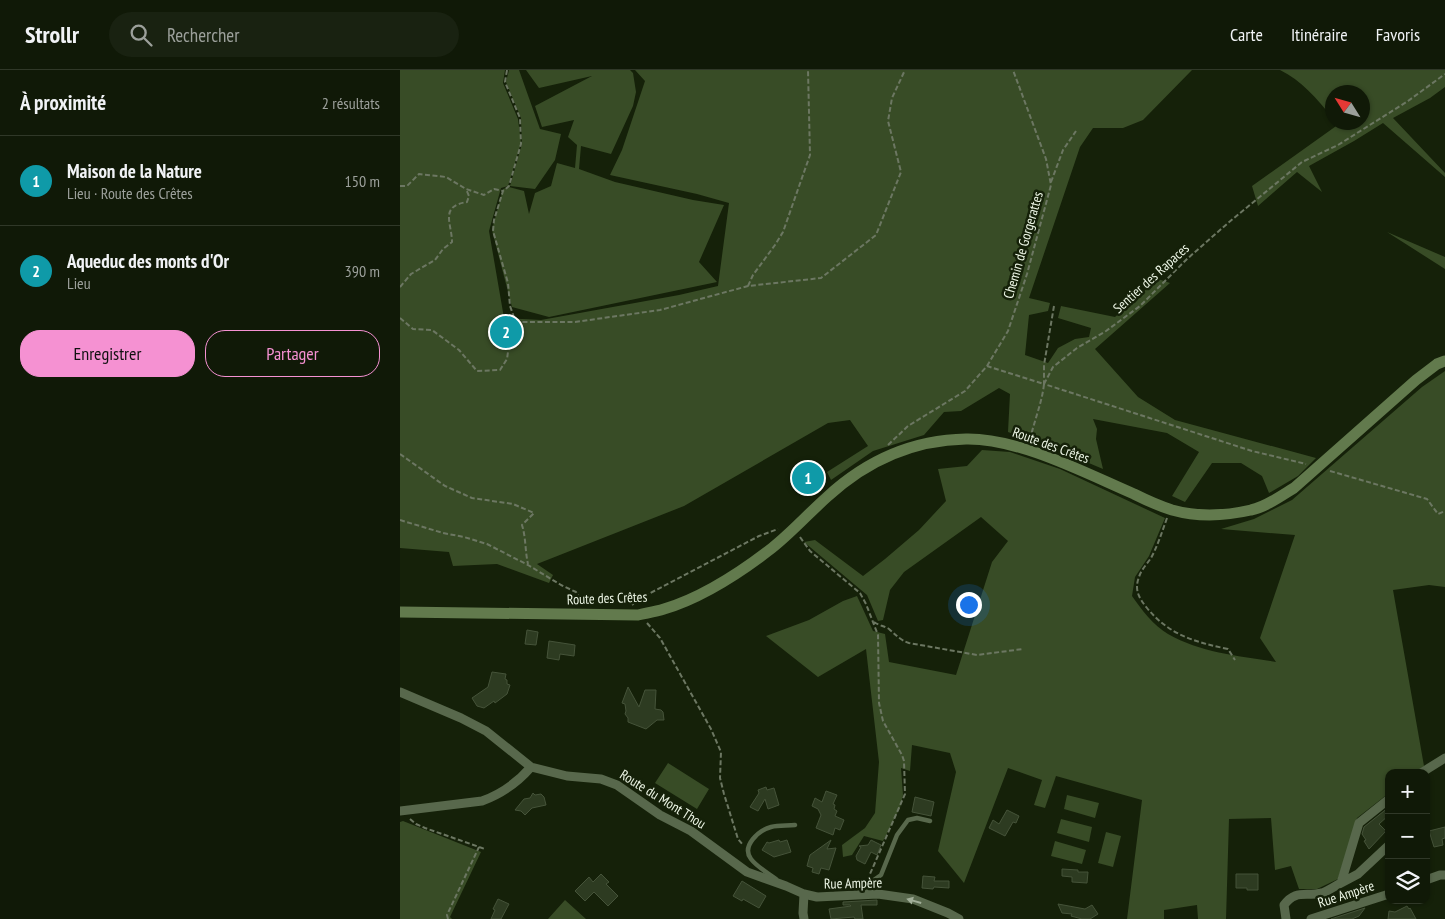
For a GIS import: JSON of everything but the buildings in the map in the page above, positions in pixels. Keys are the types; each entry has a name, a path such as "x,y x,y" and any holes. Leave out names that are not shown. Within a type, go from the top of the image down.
{"street":[{"name":"Route des Crêtes","path":"400,612 632,615 663,610 690,599 750,564 773,547 828,496 861,469 876,460 923,443 966,439 987,440 1028,450 1171,510 1204,515 1226,515 1252,510 1273,501 1294,488 1416,380 1437,364 1445,361"},
{"name":"Route du Mont Thou","path":"400,692 461,718 486,731 531,767 567,776 601,779 617,785 660,815 691,831 747,872 804,894"},
{"path":"1428,769 1445,758"},
{"path":"404,810 482,801 506,790 531,767"},
{"path":"1341,883 1359,823 1385,802"},
{"path":"1286,919 1284,905 1289,898 1298,894 1322,892 1341,883 1358,874 1385,849"},
{"path":"1430,879 1445,875"},
{"name":"Rue Ampère","path":"804,894 817,897 864,891 913,899 959,919"},
{"path":"802,917 804,894"},
{"name":"Rue Ampère","path":"1315,918 1385,895"}],"lane":[{"path":"864,891 868,884 881,875 897,835 908,820 917,818 930,821"},
{"path":"786,886 752,860 748,853 748,848 756,837 769,827 795,825"}],"path":[{"path":"400,318 413,330 432,330 459,350 477,371 500,370 507,359 515,320 510,306 508,283 493,231 494,220 503,191 508,186 521,144 520,118 505,82 507,70"},
{"path":"748,286 753,275 783,232 810,155 808,70"},
{"path":"515,320 520,322 585,321 660,310 748,286 821,278 876,235 901,172 888,121 892,98 905,70"},
{"name":"Chemin de Gorgerattes","path":"987,366 1008,331 1027,274 1051,185 1046,159 1013,70"},
{"name":"Sentier des Rapaces","path":"1044,384 1053,367 1077,348 1106,331 1140,306 1187,259 1302,162 1346,140 1408,101 1445,74"},
{"path":"1051,185 1063,150 1076,131"},
{"path":"400,186 407,186 419,174 446,177 466,189 484,195 494,189 503,191"},
{"path":"400,287 411,274 435,260 443,249 452,242 452,235 448,225 450,210 456,204 467,202 470,196 466,189"},
{"path":"1028,450 1044,384 1044,365 1054,306"},
{"path":"888,445 908,426 965,391 987,366 1252,451 1318,467 1427,499 1438,514 1445,510"},
{"path":"400,454 445,486 472,498 513,504 534,512 522,525 528,565"},
{"path":"1171,510 1162,536 1139,576 1136,588 1138,598 1154,617 1169,629 1200,643 1228,649 1235,660"},
{"path":"400,520 487,544 528,565 576,592 580,598 582,614"},
{"path":"748,848 741,843 734,829 720,778 722,752 711,729 660,638 652,628 632,615 628,609 637,600 759,536 779,529 794,528 810,551 860,593 866,604 878,635 879,703 883,721 904,761 904,794 864,891"},
{"path":"874,622 888,629 902,641 909,643 977,655 1023,649"},
{"path":"404,810 416,824 485,849"},
{"path":"448,919 447,915 479,847"}],"green space":[{"path":"400,70 505,70 503,83 518,119 521,143 508,186 501,188 489,231 504,318 541,320 718,286 729,203 610,175 622,150 645,81 635,70 1192,70 1143,120 1123,128 1093,128 1080,147 1029,298 1050,303 1048,311 1029,315 1025,355 1048,363 1058,348 1075,339 1089,337 1091,328 1058,318 1061,306 1115,317 1158,279 1170,283 1095,349 1138,397 1175,420 1316,458 1298,476 1269,493 1262,476 1241,463 1212,463 1185,502 1172,496 1199,452 1167,433 1093,419 1097,429 1096,439 1103,469 1046,445 1008,432 1010,394 999,388 961,411 944,412 924,435 873,451 831,480 827,472 868,446 850,420 828,423 684,506 537,564 553,575 549,583 497,564 453,566 449,552 400,548"},
{"path":"509,70 519,70 540,129 561,134 555,160 535,189 510,186 522,144 521,118 506,82"},
{"path":"526,70 630,70 633,73 636,92 633,106 611,154 581,146 579,169 615,182 693,200 724,205 699,262 717,282 549,317 512,307 492,230 503,189 509,187 524,191 529,214 535,193 551,186 557,163 575,168 577,145 568,137 574,120 542,127 535,106 592,76 539,88"},
{"path":"1280,70 1445,70 1445,87 1430,98 1393,118 1445,173 1445,177 1383,123 1309,166 1322,192 1297,172 1258,206 1252,186 1331,130 1370,130 1370,85 1325,85 1325,109 1302,85"},
{"path":"1387,232 1445,257 1445,269"},
{"path":"1445,371 1445,587 1429,585 1393,590 1424,766 1420,769 1385,769 1385,796 1357,818 1338,879 1317,889 1299,889 1291,866 1275,870 1271,818 1229,819 1226,919 1198,919 1197,905 1164,910 1164,919 1127,919 1142,800 1056,776 1045,808 1034,805 1042,780 1008,768 964,883 938,851 956,772 950,753 912,745 910,771 901,768 903,795 900,808 883,841 864,836 852,855 843,857 842,845 865,828 875,813 879,762 866,649 818,677 766,636 809,620 843,601 857,596 873,631 885,634 889,662 956,675 992,562 1008,541 981,517 904,572 890,590 883,620 878,621 867,595 804,542 815,540 863,576 919,530 946,501 938,469 967,466 982,450 1010,452 1060,469 1165,518 1149,556 1135,577 1132,596 1148,617 1163,631 1207,650 1276,662 1260,638 1295,535 1221,529 1254,519 1292,500 1422,387"},
{"path":"668,763 709,789 697,809 655,783"},
{"path":"1067,795 1099,803 1095,818 1064,809"},
{"path":"1061,819 1092,827 1089,842 1057,833"},
{"path":"403,821 481,852 450,917 452,919 400,919 400,822"},
{"path":"1106,832 1121,836 1113,867 1098,863"},
{"path":"1055,841 1086,850 1082,864 1051,856"},
{"path":"565,900 586,919 548,919"}],"place":[{"name":"Aqueduc des monts d'Or","path":"506,332"},
{"name":"Maison de la Nature","path":"808,478"}]}
